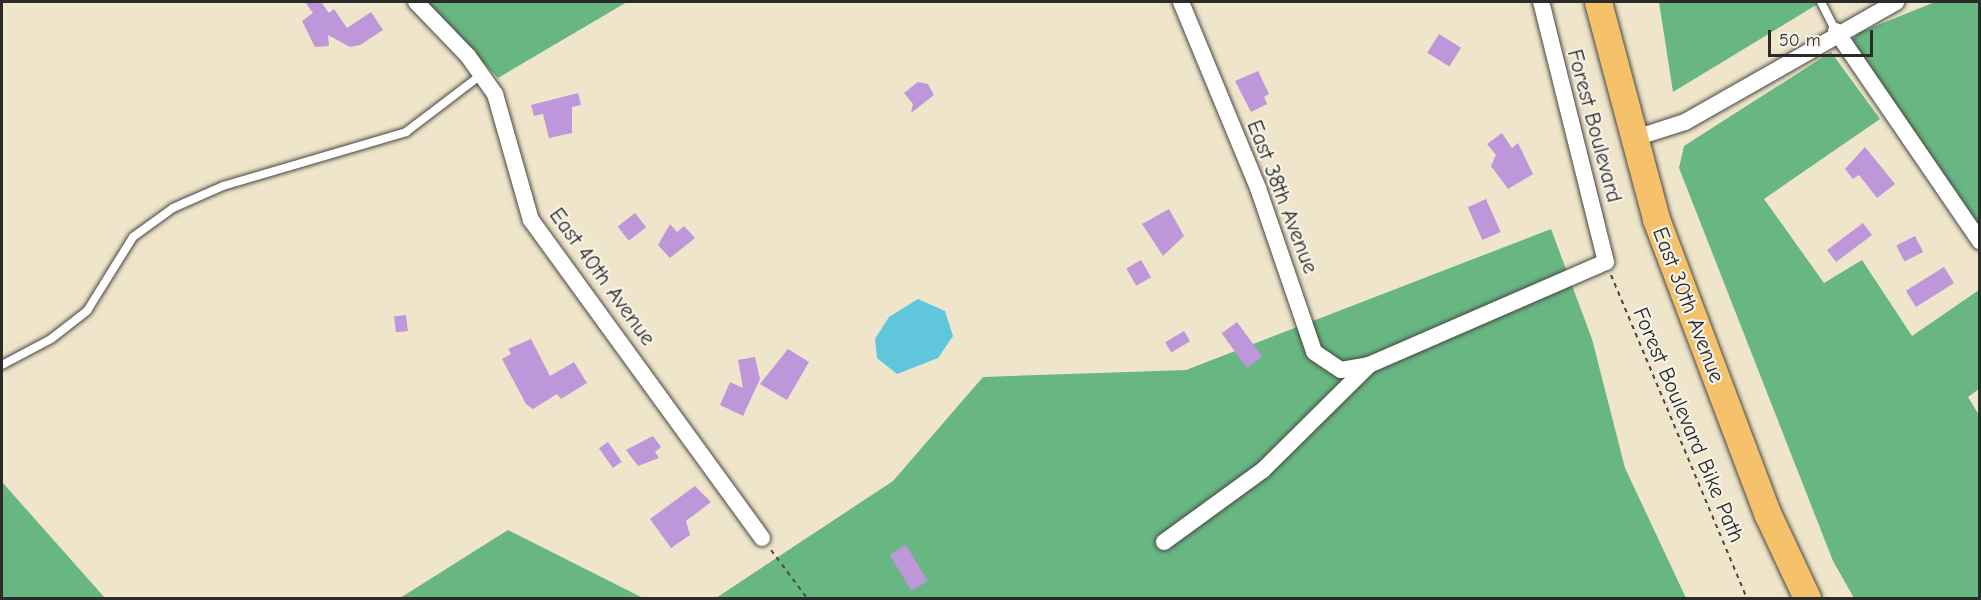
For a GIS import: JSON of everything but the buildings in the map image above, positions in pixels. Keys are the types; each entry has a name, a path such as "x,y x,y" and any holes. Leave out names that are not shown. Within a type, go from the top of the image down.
{"main road":[{"name":"East 30th Avenue","path":"1599,2 1632,139 1656,219 1768,515 1807,598"}],"street":[{"name":"East 40th Avenue","path":"416,2 483,74 501,108 531,220 762,538"},
{"name":"East 38th Avenue","path":"1181,2 1258,188 1314,351 1341,370 1369,365 1606,262"},
{"name":"Forest Boulevard","path":"1541,2 1606,262"},
{"path":"1632,139 1685,122 1836,31 1896,2"},
{"path":"1836,31 1980,241"},
{"name":"East 38th Avenue","path":"1164,542 1263,470 1369,365"}],"lane":[{"path":"1821,2 1836,31"},
{"path":"2,365 51,339 87,311 133,237 173,208 223,186 406,132 483,74"}],"path":[{"name":"Forest Boulevard Bike Path","path":"1606,262 1673,432 1747,598"},
{"path":"762,538 807,598"}],"green space":[{"path":"425,2 627,2 498,78"},
{"path":"1659,2 1821,2 1673,92"},
{"path":"1935,2 1979,2 1979,225 1851,42 1858,33"},
{"path":"1831,52 1880,119 1764,199 1824,283 1862,260 1912,336 1979,290 1979,389 1968,397 1979,415 1979,598 1854,598 1833,561 1679,168 1684,146"},
{"path":"1551,229 1592,339 1625,468 1686,598 716,598 893,481 983,377 1186,370"},
{"path":"2,482 105,598 2,598"},
{"path":"508,530 643,598 400,598"}],"water":[{"path":"918,299 945,311 953,336 938,358 897,374 877,358 875,339 889,317"}]}
